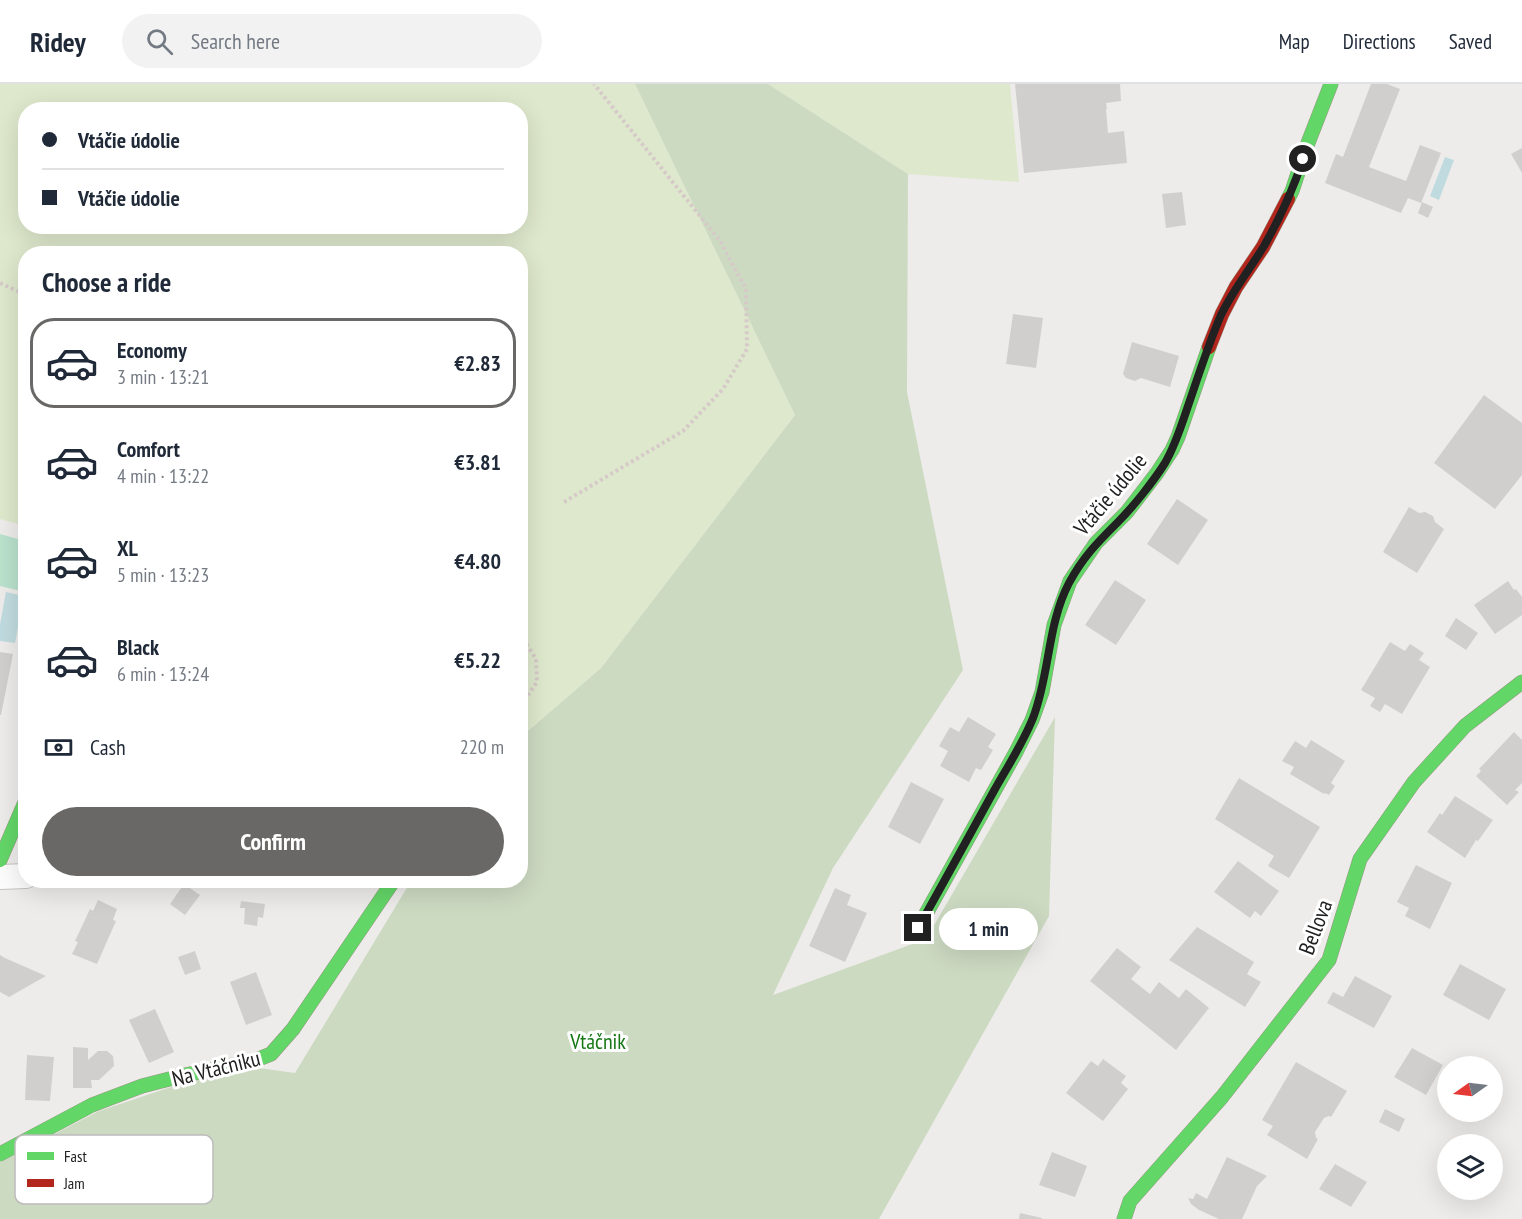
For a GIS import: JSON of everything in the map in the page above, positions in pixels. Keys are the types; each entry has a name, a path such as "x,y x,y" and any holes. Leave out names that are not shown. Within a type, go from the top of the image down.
{"street":[{"name":"Vtáčie údolie","path":"918,928 1032,720 1042,692 1054,624 1070,581 1096,543 1127,512 1172,450 1222,314 1236,287 1263,247 1288,199 1331,84"},
{"name":"Bellova","path":"1124,1219 1130,1201 1222,1097 1329,960 1360,859 1414,782 1465,726 1522,681"},
{"path":"0,860 18,818"},
{"path":"0,877 18,876"},
{"name":"Na Vtáčniku","path":"36,1135 92,1105 142,1086 256,1060 271,1054 293,1029 389,888"},
{"name":"Na Vtáčniku","path":"0,1154 15,1146"}],"path":[{"path":"564,501 683,431 723,389 747,349 746,289 720,240 594,84"},
{"path":"0,283 18,291"},
{"path":"528,646 536,659 537,682 528,695"}],"green space":[{"path":"0,84 635,84 795,415 601,668 528,731 528,246 18,246 18,524 0,519"},
{"name":"Vtáčnik","path":"635,84 768,84 908,174 907,392 963,670 833,868 773,995 926,939 1055,717 1049,916 879,1219 0,1219 0,1162 15,1154 15,1204 213,1204 213,1135 52,1135 99,1111 237,1065 295,1073 407,888 528,888 528,731 601,668 795,415"},
{"path":"768,84 1010,84 1019,182 908,174"},
{"path":"0,534 18,539 18,590 0,586"}],"water":[{"path":"1445,157 1454,160 1439,200 1430,196"},
{"path":"6,592 18,595 18,627 15,643 0,641 0,624"}],"building":[{"path":"1015,84 1120,84 1121,101 1106,103 1108,133 1124,131 1127,163 1024,173"},
{"path":"1371,84 1387,84 1400,89 1369,167 1406,181 1420,145 1441,153 1421,203 1408,198 1401,213 1325,183 1336,154 1343,157"},
{"path":"1522,148 1522,173 1511,154"},
{"path":"1182,192 1186,225 1166,228 1162,194"},
{"path":"1422,202 1433,207 1428,218 1418,213"},
{"path":"1013,314 1043,318 1036,368 1006,364"},
{"path":"1132,342 1179,356 1170,387 1141,378 1135,381 1126,378 1123,374"},
{"path":"1484,395 1522,423 1522,475 1495,509 1434,463"},
{"path":"1177,499 1208,520 1178,565 1147,544"},
{"path":"1409,507 1419,513 1425,512 1433,516 1435,522 1444,529 1417,573 1383,552"},
{"path":"1115,580 1146,600 1116,645 1085,625"},
{"path":"1508,581 1522,597 1522,615 1495,634 1474,605"},
{"path":"1456,618 1478,633 1466,650 1445,636"},
{"path":"1390,642 1405,651 1410,644 1424,653 1419,660 1430,667 1402,714 1385,704 1380,712 1370,706 1375,698 1361,690"},
{"path":"0,652 13,654 1,715 0,715"},
{"path":"968,717 996,734 988,747 993,750 981,770 976,768 969,782 940,766 948,751 939,746 950,727 959,732"},
{"path":"1514,732 1522,740 1522,783 1515,790 1519,792 1507,805 1476,776 1481,771 1479,769"},
{"path":"1311,740 1345,761 1331,783 1335,786 1329,795 1290,774 1294,767 1282,761 1295,741 1306,748"},
{"path":"1239,778 1320,827 1289,878 1268,866 1274,856 1215,819"},
{"path":"911,782 944,799 920,844 888,827"},
{"path":"1455,796 1493,820 1478,841 1476,840 1465,858 1427,832"},
{"path":"1238,861 1279,891 1261,916 1255,911 1250,918 1214,892"},
{"path":"1416,865 1452,883 1430,929 1405,916 1409,908 1397,902"},
{"path":"181,888 190,888 200,895 185,915 170,904"},
{"path":"835,888 851,895 847,905 867,913 845,962 809,946"},
{"path":"98,900 117,909 113,920 116,921 97,964 72,954 78,942 75,941 90,909 93,911"},
{"path":"241,901 265,904 263,918 258,917 257,926 244,924 245,908 240,908"},
{"path":"1197,927 1254,962 1247,974 1261,982 1245,1007 1169,960"},
{"path":"1117,948 1141,967 1131,979 1150,994 1159,982 1179,998 1186,989 1209,1008 1176,1050 1090,981"},
{"path":"195,951 201,969 185,975 178,957"},
{"path":"0,955 46,976 9,997 0,992"},
{"path":"1460,964 1506,989 1489,1020 1443,995"},
{"path":"256,972 272,1015 246,1025 230,982"},
{"path":"1355,976 1392,996 1374,1028 1327,1003 1333,992 1343,997"},
{"path":"155,1009 174,1052 149,1063 129,1020"},
{"path":"73,1047 88,1048 88,1060 98,1051 107,1051 113,1056 114,1066 99,1080 91,1080 92,1088 73,1088"},
{"path":"1412,1048 1437,1062 1437,1076 1426,1095 1394,1077"},
{"path":"27,1055 54,1057 50,1101 25,1100"},
{"path":"1103,1059 1126,1076 1121,1083 1128,1089 1103,1121 1066,1093 1091,1061 1098,1066"},
{"path":"1296,1062 1347,1091 1331,1117 1324,1118 1315,1132 1318,1139 1307,1159 1267,1135 1273,1126 1262,1120"},
{"path":"1385,1109 1405,1119 1399,1132 1379,1122"},
{"path":"1052,1152 1087,1166 1075,1197 1039,1185"},
{"path":"1227,1157 1267,1176 1257,1186 1242,1219 1219,1219 1199,1210 1191,1204 1188,1198 1193,1199 1196,1193 1207,1199"},
{"path":"1335,1164 1367,1182 1351,1207 1319,1189"},
{"path":"1020,1213 1042,1218 1042,1219 1019,1219"}],"traffic: fast":[{"path":"1288,199 1331,84"},
{"path":"918,928 1032,720 1042,692 1054,625 1070,581 1096,543 1127,512 1172,450 1209,347"},
{"path":"1124,1219 1130,1201 1222,1097 1329,960 1360,859 1414,782 1465,726 1522,682"},
{"path":"0,860 18,818"},
{"path":"36,1135 92,1105 142,1086 256,1060 271,1054 293,1029 389,888"},
{"path":"0,1154 15,1146"}],"traffic: jam":[{"path":"1209,347 1236,287 1263,247 1288,199"}],"route":[{"path":"918,928 1032,720 1042,692 1054,624 1065,592 1085,557 1127,512 1172,450 1222,314 1280,216 1303,159"}]}
